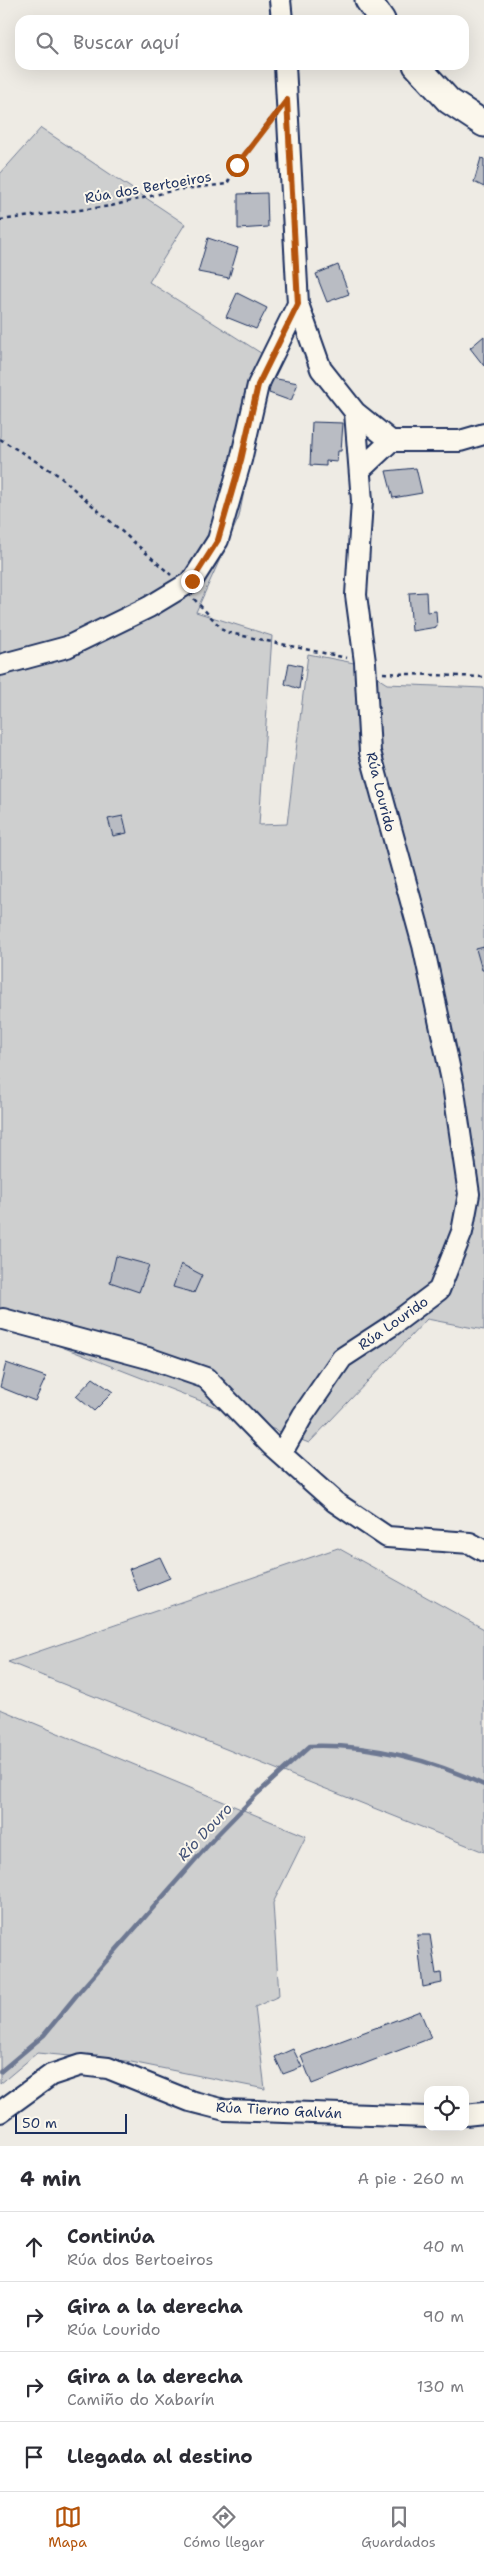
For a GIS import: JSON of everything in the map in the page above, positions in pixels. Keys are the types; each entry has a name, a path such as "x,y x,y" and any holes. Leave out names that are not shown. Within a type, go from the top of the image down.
{"main road":[{"path":"368,0 378,15"},
{"path":"421,70 449,101 484,124"}],"street":[{"path":"280,0 282,15"},
{"path":"285,70 298,304 321,370 355,412 391,441 460,441 484,434"},
{"path":"0,665 67,647 149,607 192,581 218,540 241,460 258,385 298,304"},
{"name":"Rúa Lourido","path":"281,1454 303,1415 342,1358 391,1326 439,1290 462,1232 469,1194 453,1085 423,945 370,752 365,662 356,595 362,501 355,412"},
{"path":"360,470 391,441"},
{"path":"3,1320 148,1358 206,1378 281,1454 336,1502 387,1537 470,1542 484,1551"},
{"name":"Rúa Tierno Galván","path":"0,2112 51,2075 81,2065 108,2068 190,2101 225,2110 424,2118"},
{"path":"469,2115 484,2113"}],"path":[{"name":"Rúa dos Bertoeiros","path":"0,220 112,206 175,190 226,184 260,132 287,100"},
{"path":"0,439 58,475 182,587 225,632 365,662 381,673 484,677"}],"shaded area":[{"path":"41,128 185,224 149,282 264,355 257,425 239,517 196,612 272,636 259,825 287,824 308,654 354,663 387,684 484,688 484,1330 427,1319 309,1443 0,1323 0,174"},
{"path":"338,1548 484,1629 484,1852 8,1662"},
{"path":"0,1709 306,1836 273,1903 279,1996 255,2007 265,2089 126,2061 37,2053 0,2084"}],"building":[{"path":"481,158 484,159 484,187 474,182"},
{"path":"267,193 268,227 238,229 238,194"},
{"path":"208,238 238,248 229,278 198,272"},
{"path":"338,265 349,294 327,302 316,274"},
{"path":"237,293 267,308 256,329 226,317"},
{"path":"484,336 484,366 470,348"},
{"path":"272,378 298,383 291,401 269,393"},
{"path":"312,422 343,423 341,451 338,451 337,462 326,461 326,466 310,465"},
{"path":"416,468 422,493 393,498 386,471"},
{"path":"426,592 427,612 436,611 437,627 412,631 409,593"},
{"path":"289,663 302,666 299,689 285,684"},
{"path":"123,816 127,833 113,836 108,819"},
{"path":"484,947 484,970 482,970 476,949"},
{"path":"116,1256 149,1265 139,1292 110,1282"},
{"path":"181,1264 202,1275 194,1293 173,1287"},
{"path":"6,1363 46,1377 35,1401 0,1387"},
{"path":"93,1378 113,1392 94,1411 76,1396"},
{"path":"160,1557 170,1578 138,1591 129,1569"},
{"path":"417,1935 430,1935 436,1974 441,1973 442,1983 423,1987"},
{"path":"420,2011 431,2038 312,2084 301,2056"},
{"path":"293,2049 302,2067 283,2074 275,2057"}],"waterway":[{"name":"Río Douro","path":"0,2072 44,2035 80,1991 217,1835 257,1794 310,1746 355,1748 399,1755 442,1768 484,1785"}],"route":[{"path":"192,581 218,540 241,460 258,385 298,304 287,100 260,132 237,165"}]}
